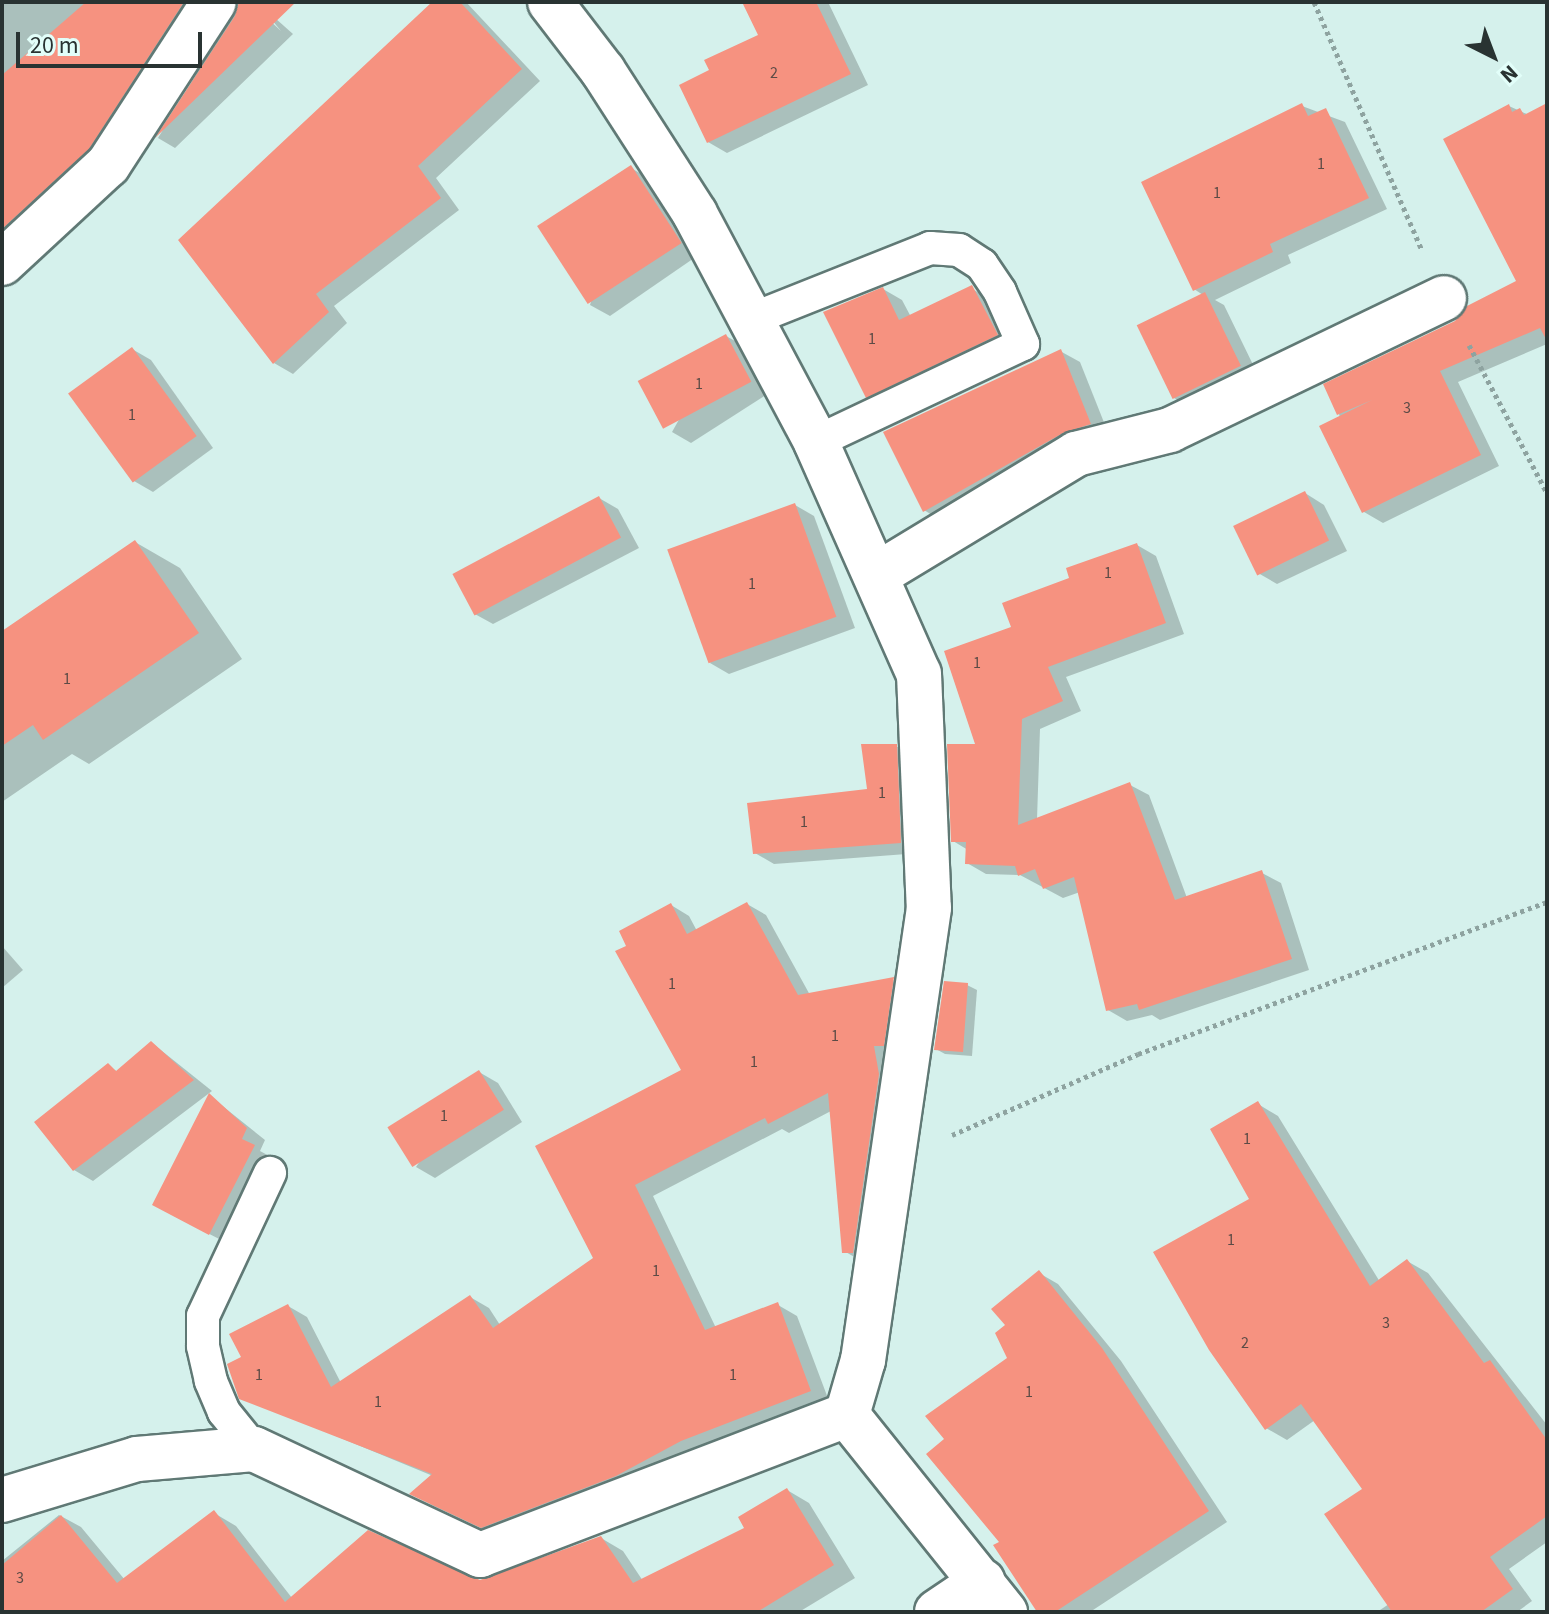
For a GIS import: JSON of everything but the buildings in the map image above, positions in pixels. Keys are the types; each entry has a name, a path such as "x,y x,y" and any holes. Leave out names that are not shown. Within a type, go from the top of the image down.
{"street":[{"path":"2,263 108,165 214,2"},
{"path":"550,2 603,71 695,214 816,442 878,574 919,674 929,908 863,1360 847,1415"},
{"path":"878,574 1076,454 1170,430 1444,298"},
{"path":"2,1500 137,1459 254,1449 480,1555 847,1415"},
{"path":"847,1415 994,1596 937,1612"}],"lane":[{"path":"752,319 930,248 959,250 982,265 1000,292 1023,344 816,442"},
{"path":"254,1449 224,1412 211,1381 203,1346 203,1316 270,1173"}],"path":[{"path":"1314,2 1444,298 1547,493"},
{"path":"893,1160 1138,1054 1547,902"}]}
